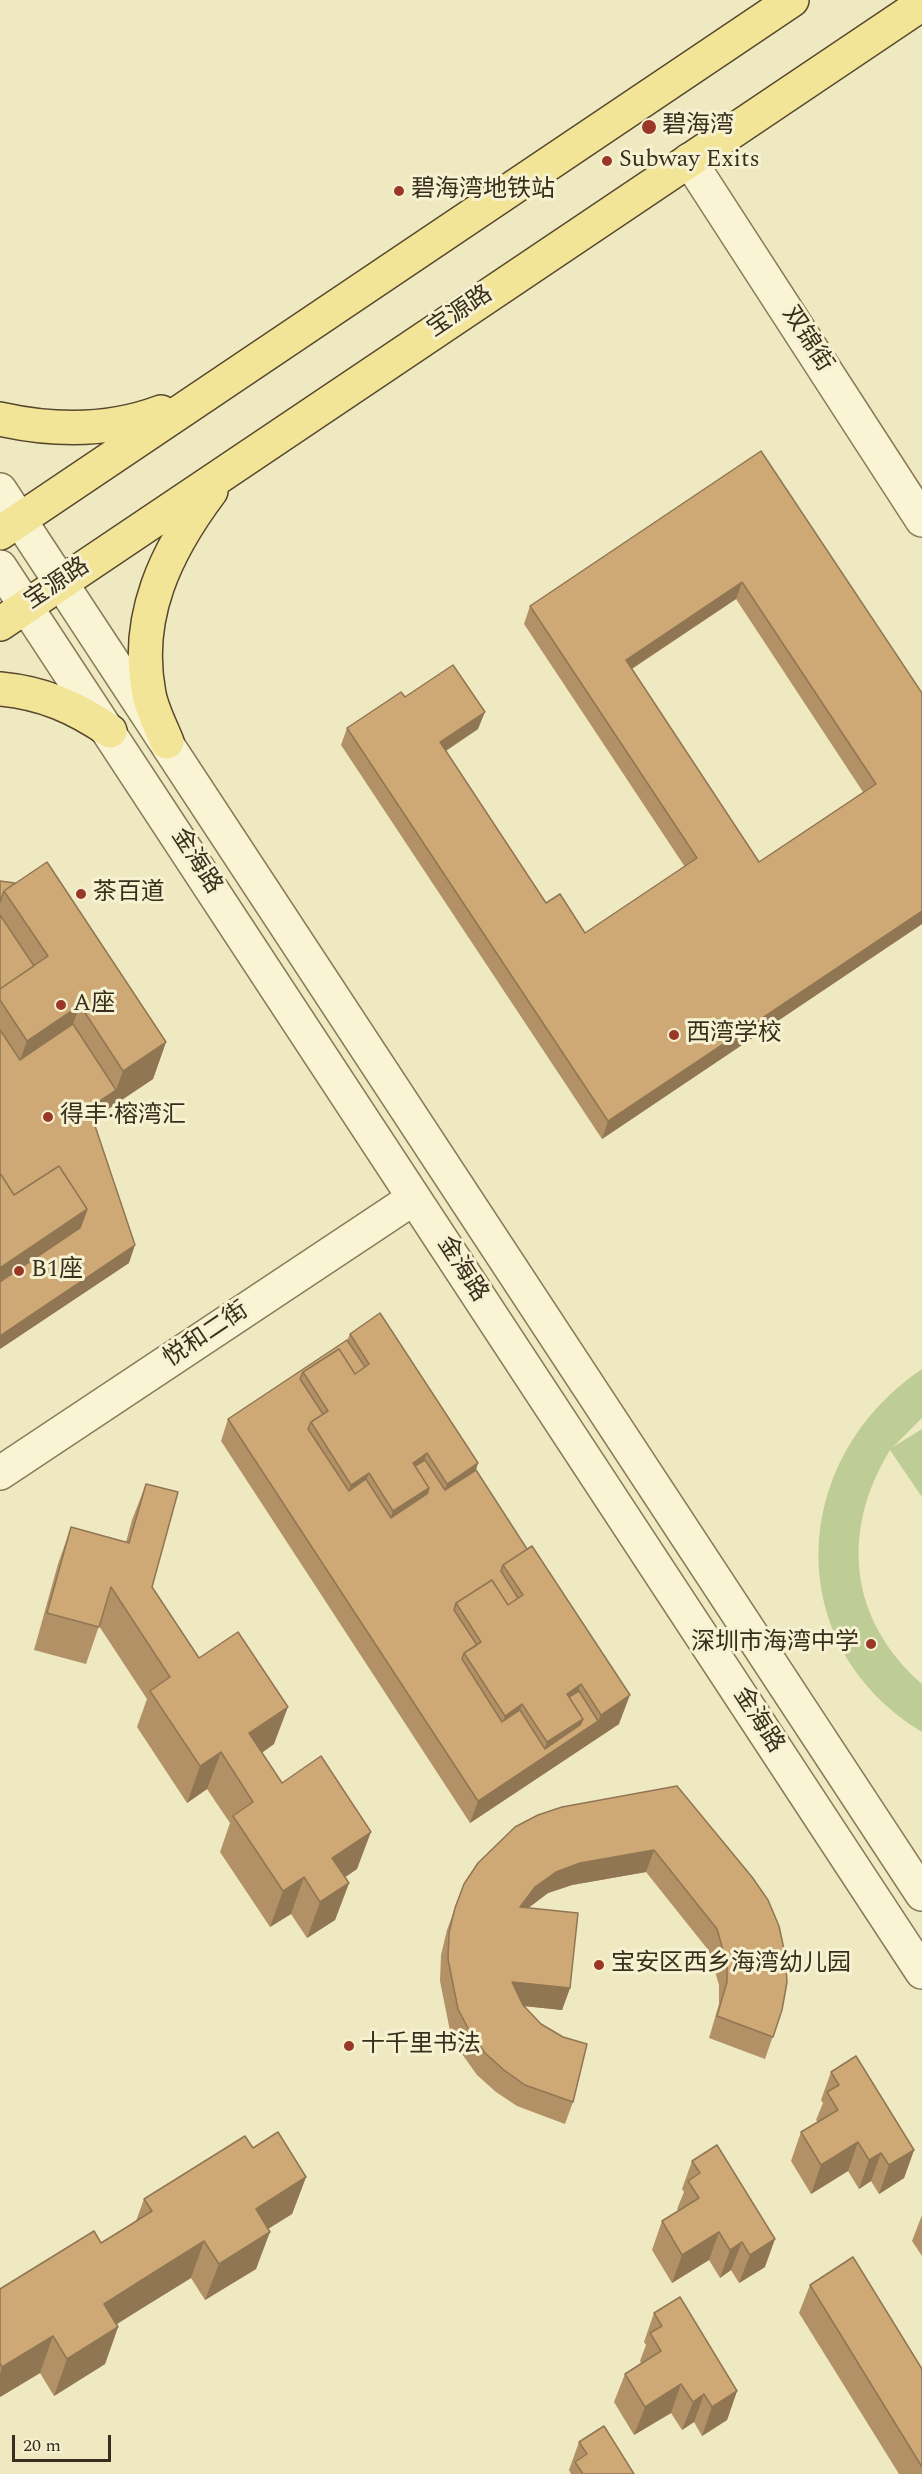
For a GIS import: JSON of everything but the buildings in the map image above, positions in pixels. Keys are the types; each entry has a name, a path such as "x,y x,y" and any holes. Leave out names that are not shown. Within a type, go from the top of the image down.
{"main road":[{"path":"10,526 792,0"},
{"name":"宝源路","path":"13,615 922,4"},
{"path":"0,419 27,425 101,428 138,421 199,398"},
{"path":"166,742 149,697 145,641 148,612 158,578 175,544 225,471"},
{"path":"0,689 34,693 59,701 110,731"}],"street":[{"name":"双锦街","path":"689,160 922,520"},
{"name":"金海路","path":"0,490 10,526 62,584 922,1894"},
{"name":"金海路","path":"0,567 13,615 110,731 922,1972"},
{"name":"悦和二街","path":"0,1473 414,1198"}],"green space":[{"path":"922,1369 922,1418 893,1447 922,1429 922,1497 890,1450 874,1481 864,1512 859,1543 860,1574 867,1603 879,1632 898,1659 922,1684 922,1732 876,1695 843,1652 824,1603 818,1552 826,1501 846,1452 878,1407"}],"place":[{"name":"碧海湾","path":"649,127"},
{"name":"Subway Exits","path":"607,161"},
{"name":"碧海湾地铁站","path":"399,191"},
{"name":"茶百道","path":"81,894"},
{"name":"A座","path":"61,1005"},
{"name":"西湾学校","path":"674,1035"},
{"name":"得丰·榕湾汇","path":"48,1117"},
{"name":"B1座","path":"19,1271"},
{"name":"深圳市海湾中学","path":"871,1644"},
{"name":"宝安区西乡海湾幼儿园","path":"599,1965"},
{"name":"十千里书法","path":"349,2046"}]}
